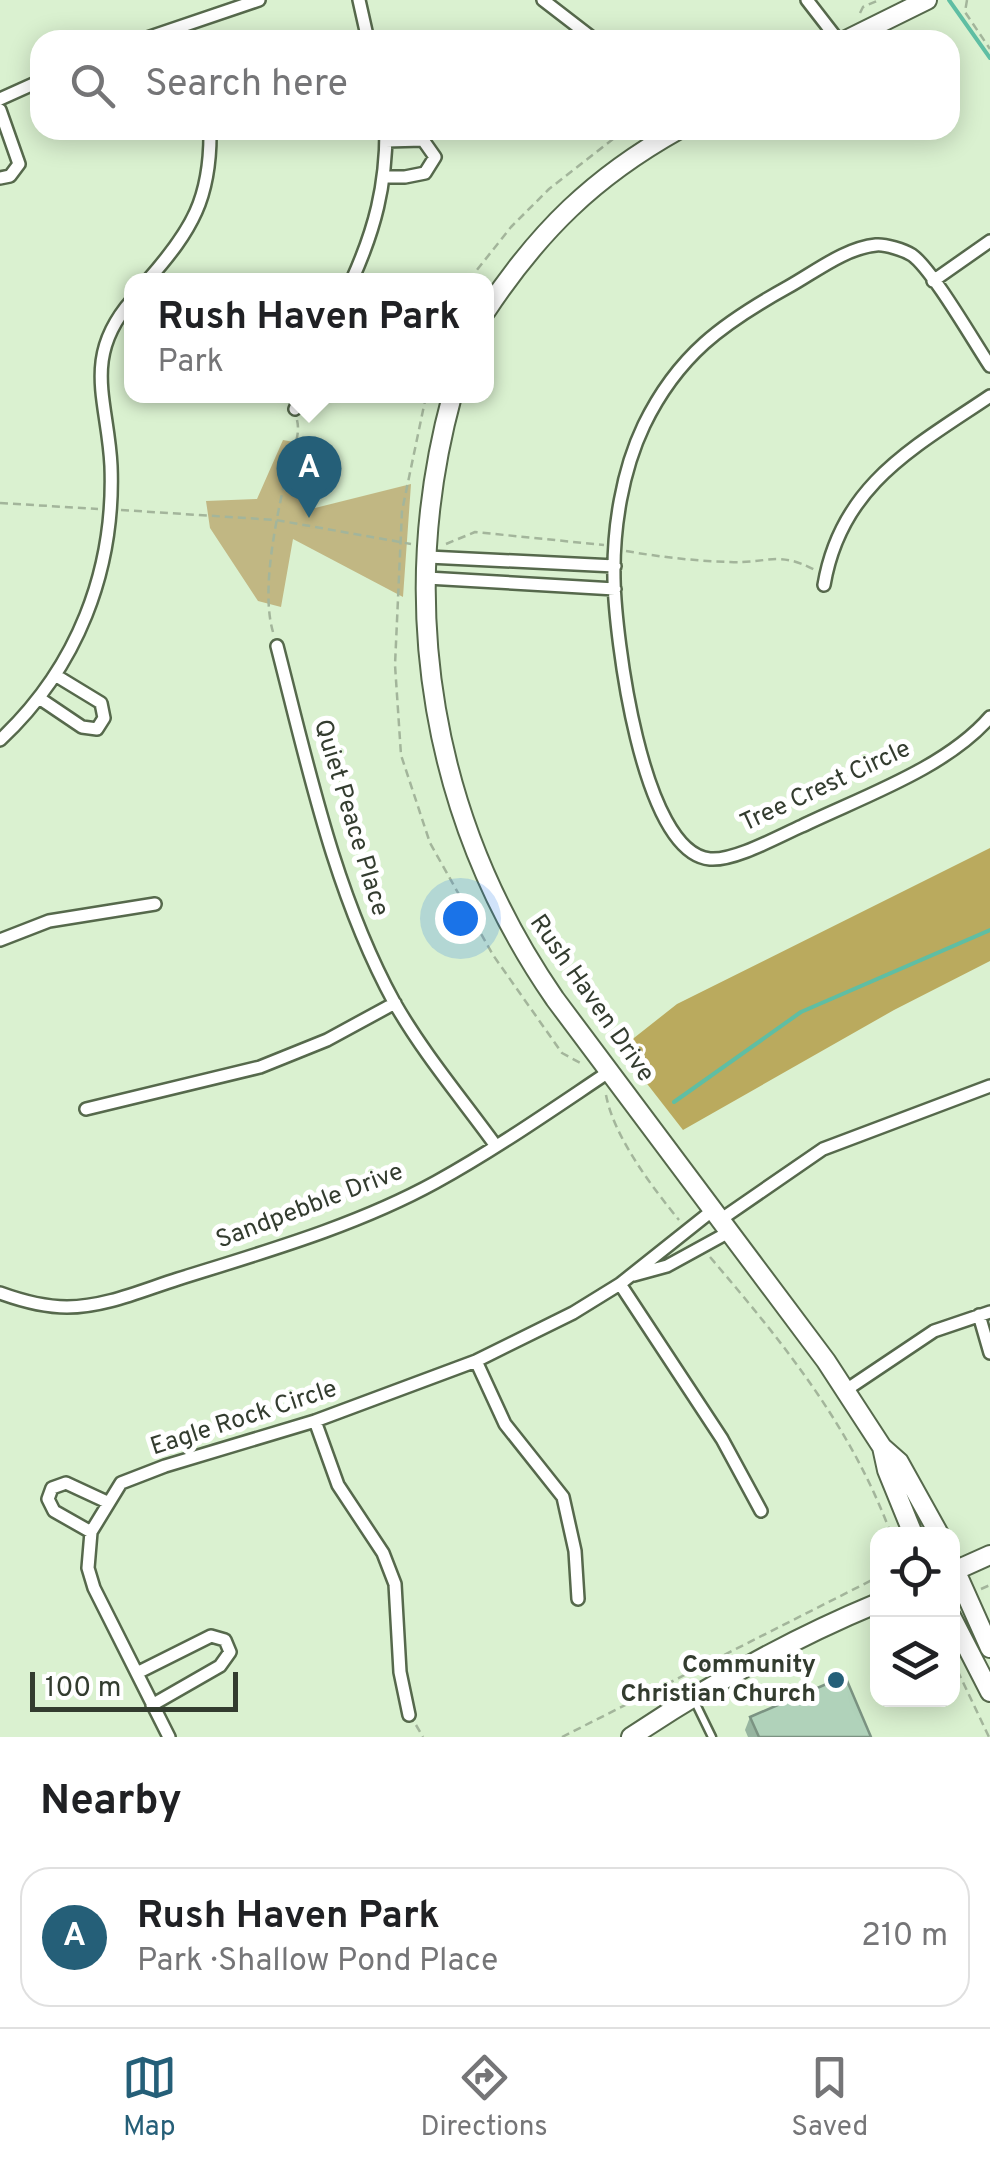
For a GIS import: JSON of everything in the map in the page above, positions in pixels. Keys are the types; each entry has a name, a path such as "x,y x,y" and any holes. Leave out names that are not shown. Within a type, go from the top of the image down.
{"street":[{"path":"186,30 259,0"},
{"path":"359,0 366,30"},
{"path":"543,0 582,30"},
{"path":"807,0 830,30"},
{"path":"866,30 927,0"},
{"path":"0,99 30,86"},
{"path":"0,110 19,164 10,176 0,178"},
{"path":"154,273 193,220 206,191 209,140"},
{"path":"355,273 368,245 385,177 386,140"},
{"path":"385,177 425,173 435,157 423,140"},
{"path":"494,299 514,269 572,204 654,140"},
{"path":"933,280 990,241"},
{"name":"Tree Crest Circle","path":"990,366 912,255 881,244 856,249 736,316 702,344 659,398 634,450 624,482 615,566 618,644 628,702 651,783 674,835 692,852 710,859 772,840 898,780 958,746 990,717"},
{"path":"0,740 55,675 94,600 111,509 100,364 109,335 124,312"},
{"path":"824,585 838,536 864,493 894,462 990,396"},
{"path":"295,409 298,403"},
{"name":"Rush Haven Drive","path":"450,403 432,488 427,624 440,740 471,842 504,920 604,1074 721,1220 846,1390 882,1447 899,1462 935,1527"},
{"path":"428,552 615,566"},
{"path":"428,578 615,589"},
{"name":"Quiet Peace Place","path":"277,646 340,878 395,1003 496,1146"},
{"path":"39,698 82,728 97,729 104,718 102,703 55,675"},
{"path":"0,940 49,921 155,904"},
{"path":"86,1110 260,1067 327,1040 395,1003"},
{"name":"Sandpebble Drive","path":"0,1293 42,1305 70,1307 102,1302 368,1214 433,1184 604,1074"},
{"path":"721,1220 823,1149 990,1086"},
{"name":"Eagle Rock Circle","path":"170,1737 94,1588 88,1568 91,1532 121,1483 315,1421 476,1361 573,1313 620,1284 686,1229 721,1220"},
{"name":"Eagle Rock Circle","path":"634,1275 666,1266 701,1247 721,1220"},
{"path":"620,1284 722,1439 761,1511"},
{"path":"846,1390 934,1330 984,1313 990,1354"},
{"path":"476,1361 505,1424 563,1497 576,1551 578,1599"},
{"path":"315,1421 338,1485 384,1554 395,1584 400,1672 409,1715"},
{"name":"Rush Haven Drive","path":"882,1447 886,1470 910,1527"},
{"path":"91,1532 54,1511 48,1499 52,1488 66,1482 107,1502"},
{"path":"960,1566 990,1555"},
{"path":"960,1581 990,1648"},
{"path":"631,1737 692,1696 820,1628 870,1607"},
{"path":"960,1634 990,1692"},
{"path":"137,1674 212,1636 225,1640 230,1652 220,1666 152,1705"}],"lane":[{"path":"692,1696 712,1737"}],"path":[{"path":"967,0 965,12 990,49"},
{"path":"475,273 511,227 549,189 611,140"},
{"path":"425,403 402,511 396,623 396,714 401,755 420,817 430,843 492,955 562,1053 604,1074 610,1116 660,1196 686,1229"},
{"path":"277,646 268,614 276,520 291,451 300,434 295,409"},
{"path":"0,504 276,520 401,542 428,552"},
{"path":"701,1247 792,1354 835,1418 888,1527"},
{"path":"562,1737 870,1581"},
{"path":"960,1675 989,1737"}],"shaded area":[{"path":"283,440 305,444 315,508 411,484 403,597 293,539 281,607 258,601 210,528 206,501 257,499"},
{"path":"990,848 990,961 894,1010 683,1130 620,1049 677,1004"}],"building":[{"path":"845,1676 871,1737 759,1737 750,1717"}],"waterway":[{"path":"949,0 990,58"},
{"path":"674,1102 801,1012 990,930"}],"place":[{"name":"Rush Haven Park","path":"309,518"},
{"name":"Community Christian Church","path":"836,1680"}]}
